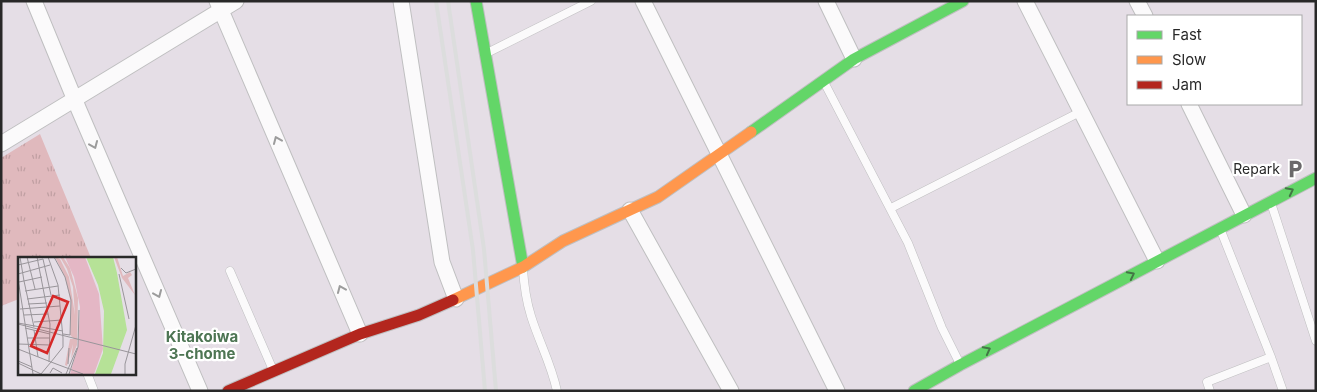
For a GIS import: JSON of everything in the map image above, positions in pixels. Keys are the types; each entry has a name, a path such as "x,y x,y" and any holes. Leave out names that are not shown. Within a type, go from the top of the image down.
{"street":[{"path":"34,1 200,391"},
{"path":"1,144 75,100 219,6 236,1"},
{"path":"401,1 442,262 456,299"},
{"path":"476,1 523,267"},
{"path":"643,1 837,391"},
{"path":"826,1 854,59"},
{"path":"228,391 251,387 273,372 360,334 419,315 456,299 523,267 563,241 658,197 854,59 963,1"},
{"path":"1026,1 1157,261"},
{"path":"1137,1 1144,15"},
{"path":"219,6 360,334"},
{"path":"1189,105 1244,215"},
{"path":"914,391 1220,227 1316,178"},
{"path":"630,210 731,391"}],"lane":[{"path":"485,54 591,1"},
{"path":"823,80 908,243 942,328 960,365"},
{"path":"891,208 1082,110"},
{"path":"1271,201 1316,342"},
{"path":"1220,227 1283,391"},
{"path":"523,267 525,297 553,371 557,391"},
{"path":"230,271 273,372"},
{"path":"1210,391 1207,382 1270,357"},
{"path":"87,374 94,391"}],"green space":[{"path":"40,134 91,257 18,257 18,299 1,306 1,158"}],"railway":[{"path":"436,1 473,250 485,391"},
{"path":"448,1 484,249 496,391"}],"traffic: fast":[{"path":"476,1 523,267"},
{"path":"751,132 854,59 963,1"},
{"path":"914,391 1316,178"}],"traffic: slow":[{"path":"453,300 523,267 563,241 658,197 751,132"}],"traffic: jam":[{"path":"228,391 360,334 419,315 453,300"}],"place":[{"name":"Repark","path":"1295,169"}],"district":[{"name":"Kitakoiwa 3-chome","path":"202,346"}]}
